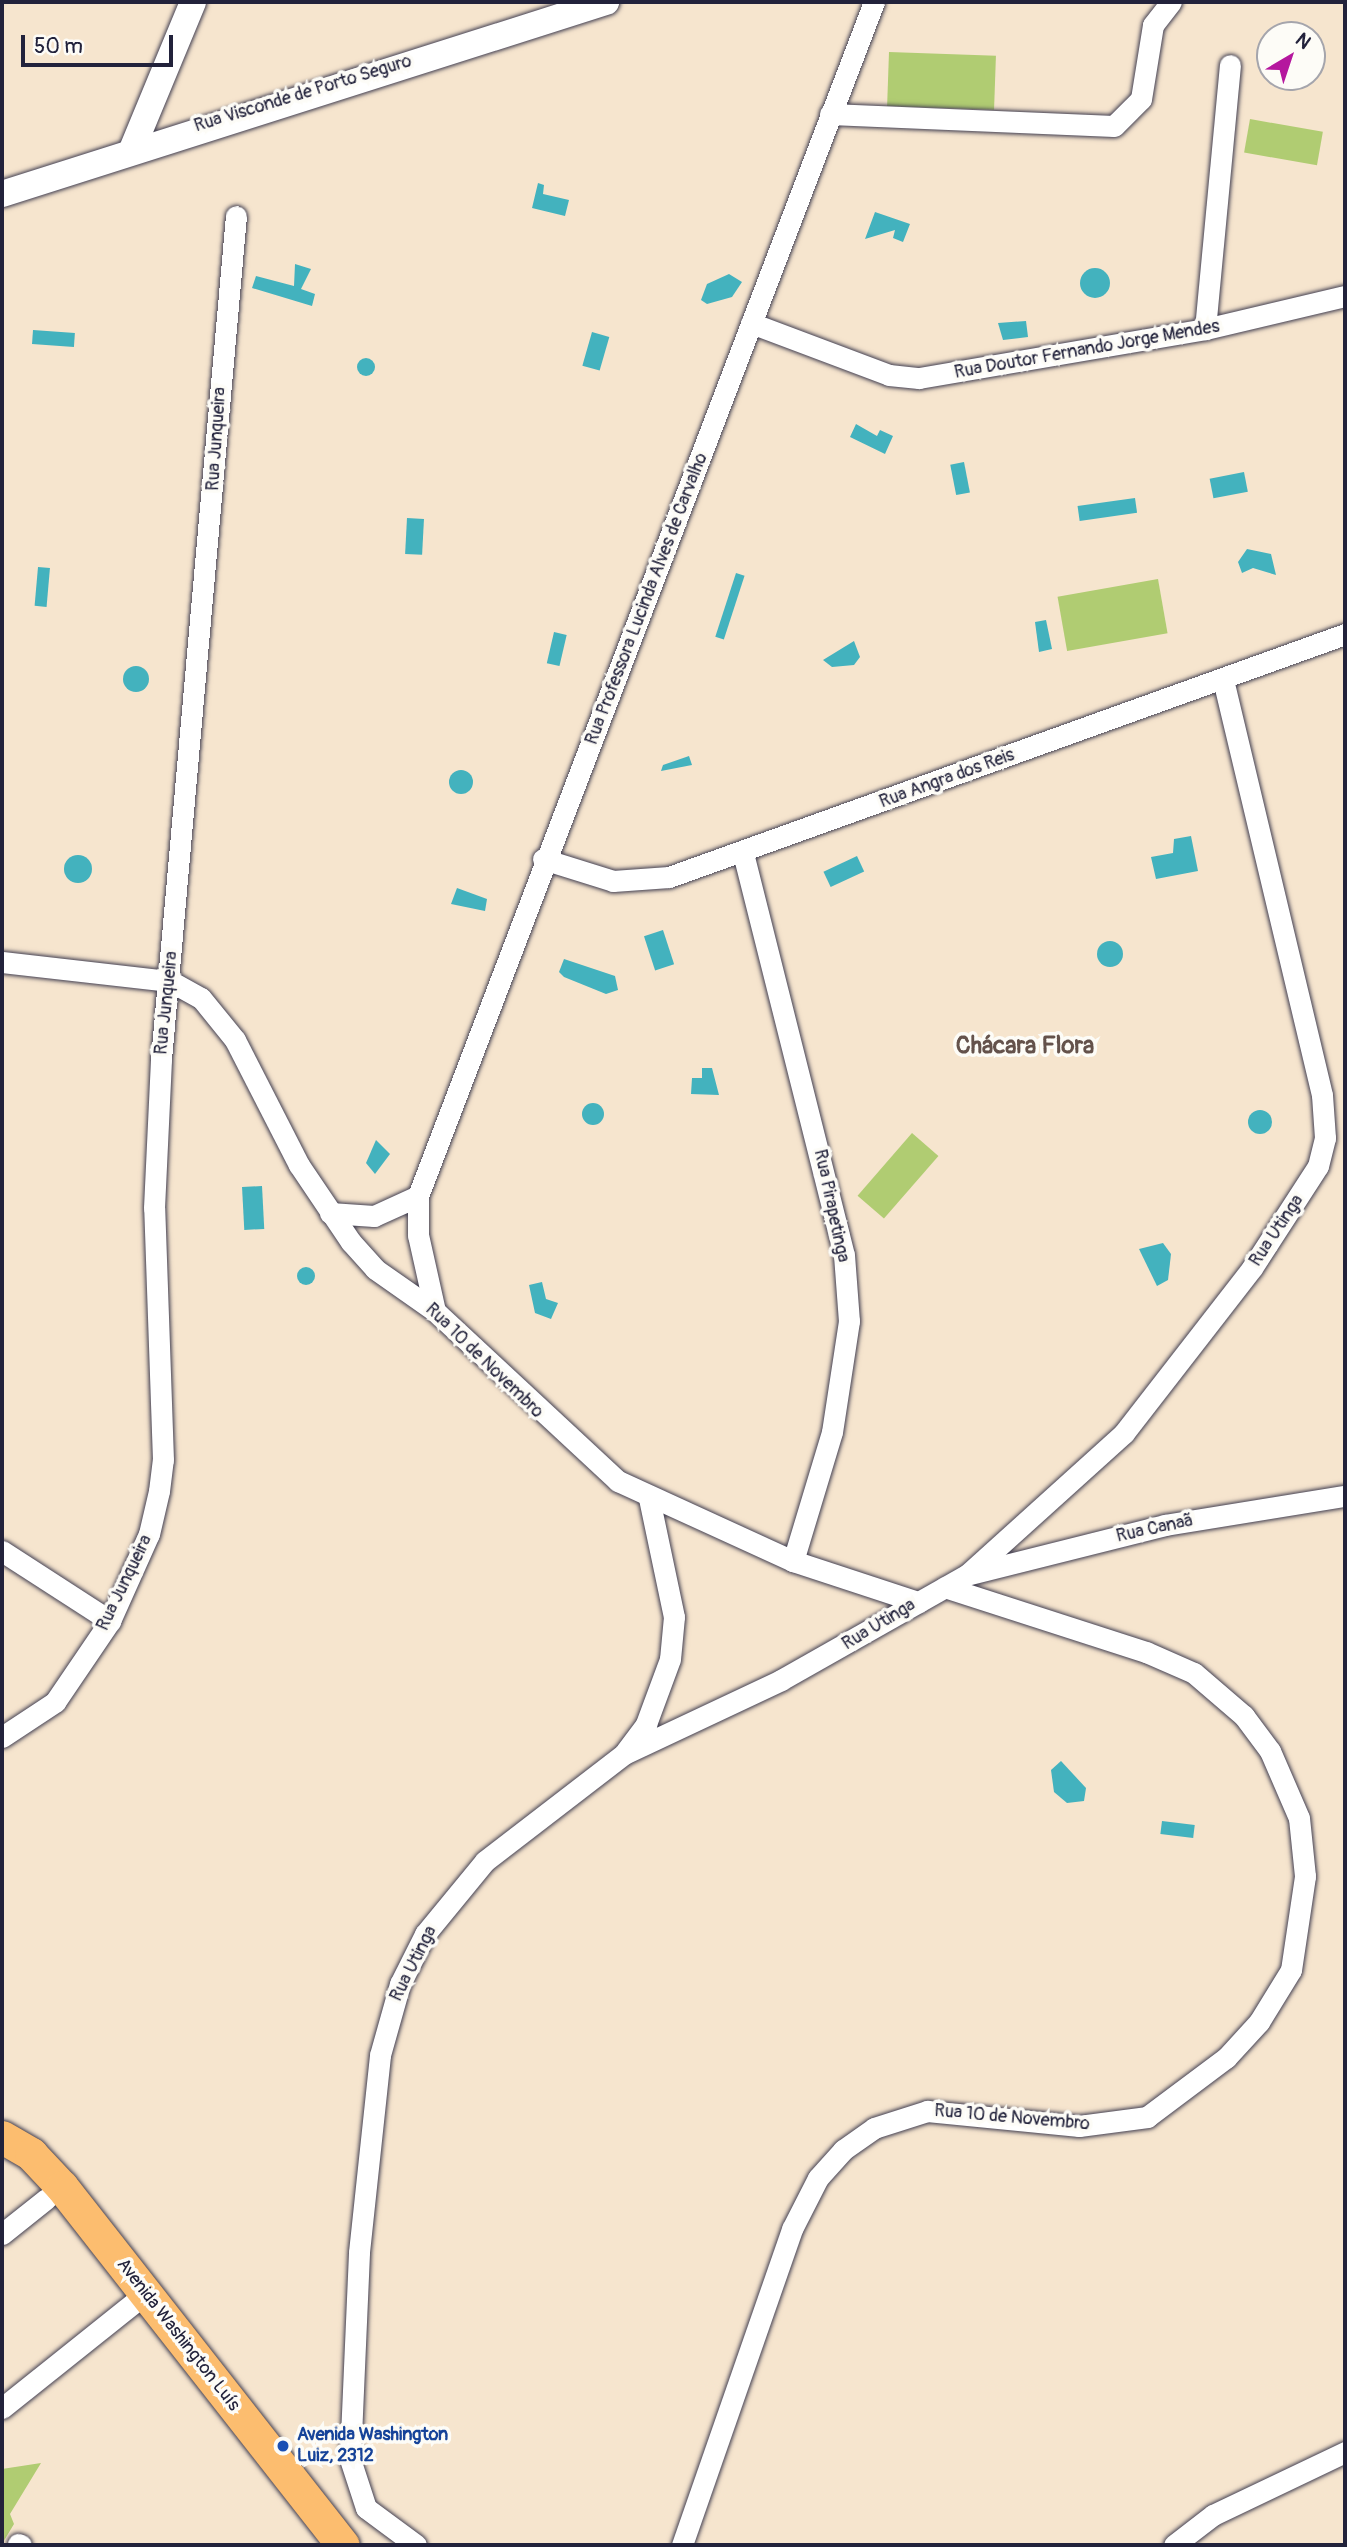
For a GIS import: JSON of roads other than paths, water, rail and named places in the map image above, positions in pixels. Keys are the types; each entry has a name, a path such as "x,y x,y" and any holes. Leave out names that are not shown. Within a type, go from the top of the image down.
{"main road":[{"name":"Avenida Washington Luís","path":"2,2137 32,2154 62,2187 343,2545"}],"street":[{"path":"133,147 167,75 193,2"},
{"name":"Rua Professora Lucinda Alves de Carvalho","path":"435,1311 418,1235 418,1196 543,859 874,2"},
{"path":"830,114 1114,126 1141,99 1153,25 1171,2"},
{"name":"Rua Visconde de Porto Seguro","path":"2,194 133,147 542,11 587,4"},
{"path":"1205,330 1230,65"},
{"path":"167,75 176,113 206,124"},
{"name":"Rua Junqueira","path":"2,1737 55,1702 110,1621 149,1534 163,1460 154,1208 170,981 236,216"},
{"name":"Rua Doutor Fernando Jorge Mendes","path":"751,323 880,372 919,378 1205,330 1345,296"},
{"name":"Rua Angra dos Reis","path":"543,859 586,875 637,882 744,853 1345,634"},
{"name":"Rua Utinga","path":"416,2545 366,2508 350,2459 353,2368 370,2126 389,2016 425,1934 456,1891 519,1833 624,1754 781,1680 968,1574 1124,1433 1252,1268 1318,1166 1325,1138 1322,1095 1223,679"},
{"name":"Rua Pirapetinga","path":"744,853 844,1255 849,1321 832,1432 793,1561"},
{"name":"Rua 10 de Novembro","path":"2,962 170,981 219,1016 330,1213 375,1269 435,1311 556,1429 618,1482 793,1561 918,1602"},
{"path":"330,1213 374,1216 418,1196"},
{"name":"Rua Canaã","path":"968,1574 1165,1525 1345,1496"},
{"path":"624,1754 646,1724 670,1659 674,1617 649,1498"},
{"path":"2,1551 110,1621"},
{"name":"Rua 10 de Novembro","path":"682,2545 792,2229 818,2178 843,2150 874,2128 927,2111 1079,2126 1147,2117 1226,2058 1259,2022 1291,1970 1305,1876 1299,1818 1270,1751 1244,1716 1194,1673 1146,1652 945,1587"},
{"path":"2,2234 46,2199"},
{"path":"2,2408 136,2301"},
{"path":"1174,2545 1213,2515 1345,2452"}],"water":[{"path":"538,183 544,185 543,194 569,200 565,216 532,208"},
{"path":"875,212 910,224 903,242 893,238 895,230 865,239"},
{"path":"295,264 311,269 301,289 315,294 312,306 252,288 256,276 294,286"},
{"path":"1095,268 1106,272 1110,283 1106,294 1095,298 1084,294 1080,283 1084,272"},
{"path":"729,274 742,282 732,297 707,304 701,300 707,284"},
{"path":"1026,321 1028,337 1003,340 998,323"},
{"path":"33,330 75,333 74,347 32,344"},
{"path":"592,332 609,337 600,371 582,366"},
{"path":"366,358 373,360 373,374 366,376 359,374 357,367 359,360"},
{"path":"856,424 877,436 880,430 893,436 885,454 850,437"},
{"path":"964,462 970,492 956,495 950,465"},
{"path":"1244,472 1248,492 1213,498 1210,479"},
{"path":"1135,498 1137,513 1080,521 1078,506"},
{"path":"407,518 424,519 422,555 405,554"},
{"path":"1247,549 1271,554 1276,575 1253,568 1242,573 1238,562"},
{"path":"38,567 50,568 47,607 35,606"},
{"path":"736,573 745,576 724,640 715,637"},
{"path":"1046,620 1052,649 1039,652 1035,622"},
{"path":"554,632 567,635 559,666 547,663"},
{"path":"854,641 860,657 854,665 832,667 823,660"},
{"path":"136,666 145,670 149,679 145,688 136,692 127,688 123,679 127,670"},
{"path":"689,756 692,765 661,771 663,765"},
{"path":"461,770 469,774 473,782 469,790 461,794 453,790 449,782 453,774"},
{"path":"1191,836 1198,871 1156,879 1151,857 1173,853 1174,839"},
{"path":"78,855 88,859 92,869 88,879 78,883 68,879 64,869 68,859"},
{"path":"857,856 864,871 831,887 823,872"},
{"path":"457,888 487,899 485,911 451,904"},
{"path":"663,930 674,964 655,970 644,936"},
{"path":"1110,941 1119,945 1123,954 1119,963 1110,967 1101,963 1097,954 1101,945"},
{"path":"564,959 615,976 618,990 606,994 564,977 559,972"},
{"path":"702,1068 712,1068 719,1095 691,1094 692,1078 702,1078"},
{"path":"593,1103 601,1106 604,1114 601,1122 593,1125 585,1122 582,1114 585,1106"},
{"path":"1260,1110 1268,1114 1272,1122 1268,1130 1260,1134 1252,1130 1248,1122 1252,1114"},
{"path":"376,1140 390,1154 375,1174 366,1163"},
{"path":"262,1186 264,1229 244,1230 242,1187"},
{"path":"1163,1243 1171,1254 1168,1280 1157,1286 1139,1249"},
{"path":"306,1267 312,1270 315,1276 312,1282 306,1285 300,1282 297,1276 300,1270"},
{"path":"542,1282 546,1299 558,1303 551,1319 535,1313 529,1285"},
{"path":"1061,1761 1086,1788 1084,1801 1067,1803 1054,1792 1051,1770"},
{"path":"1162,1821 1195,1825 1193,1838 1160,1834"}],"place":[{"name":"Avenida Washington Luiz, 2312","path":"283,2446"}],"district":[{"name":"Chácara Flora","path":"1025,1046"}]}
